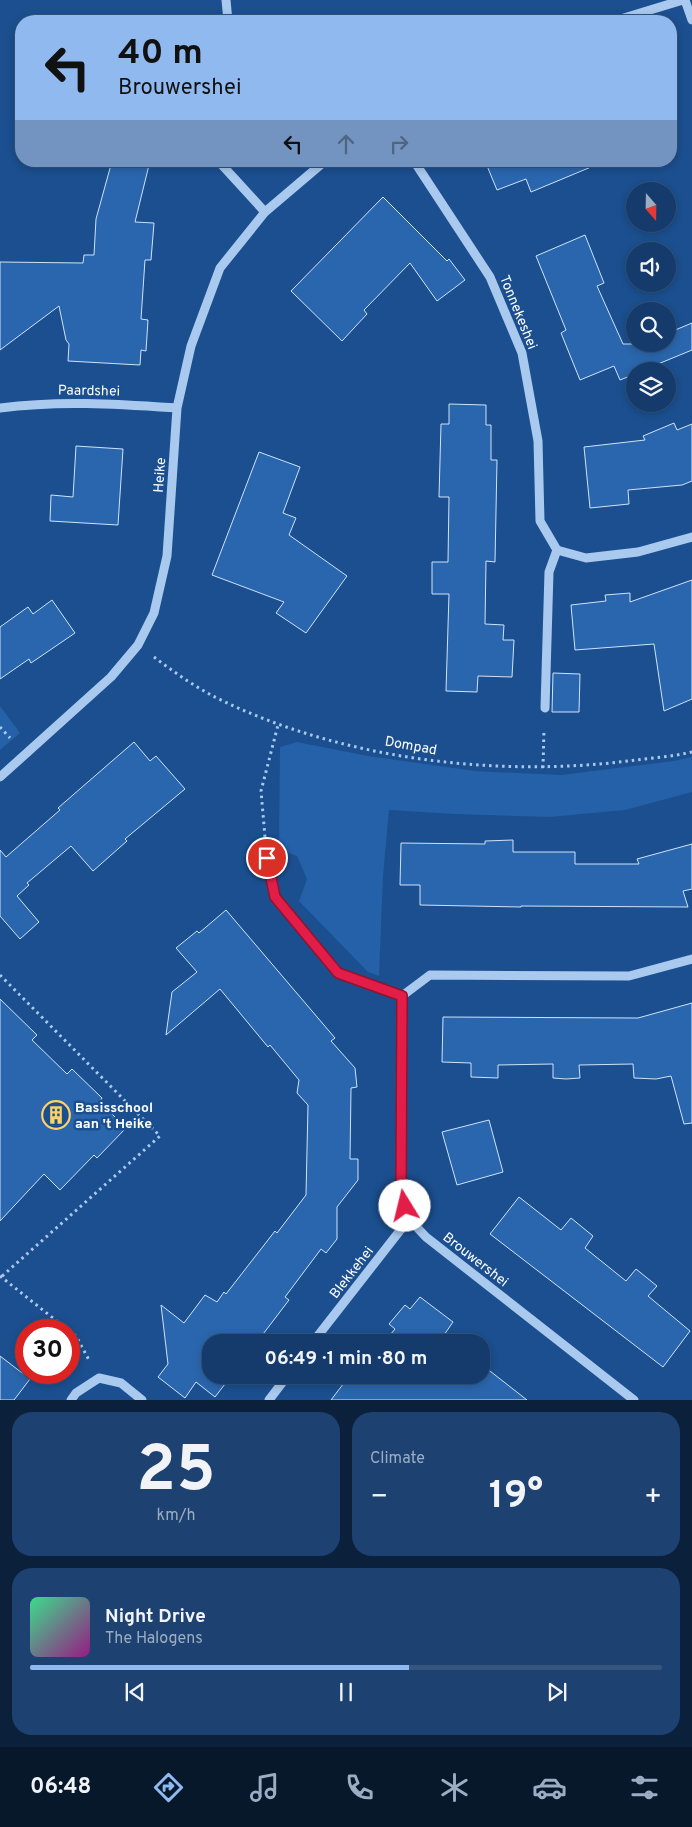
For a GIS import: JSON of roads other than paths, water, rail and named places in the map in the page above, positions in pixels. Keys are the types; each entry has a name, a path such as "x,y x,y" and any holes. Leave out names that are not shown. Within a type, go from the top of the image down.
{"street":[{"path":"226,0 227,15"},
{"path":"634,15 684,0 692,20"},
{"path":"225,167 265,212"},
{"name":"Heike","path":"0,778 112,677 138,645 154,613 166,556 177,408 191,346 220,268 265,212 318,167"},
{"name":"Tonnekeshei","path":"418,167 490,277 522,353 538,441 540,521 557,550"},
{"name":"Paardshei","path":"0,408 36,403 88,402 177,408"},
{"path":"545,708 549,572 557,550 586,558 638,552 692,537"},
{"path":"267,858 275,897 338,973 402,996 430,975 629,976 692,959"},
{"name":"Brouwershei","path":"402,996 401,1194 409,1219 426,1237 634,1400"},
{"name":"Blekkehei","path":"320,1334 409,1219"},
{"path":"71,1400 76,1393 99,1378 121,1384 142,1400"},
{"path":"269,1400 281,1384"}],"place":[{"name":"Basisschool aan 't Heike","path":"56,1115"}]}
